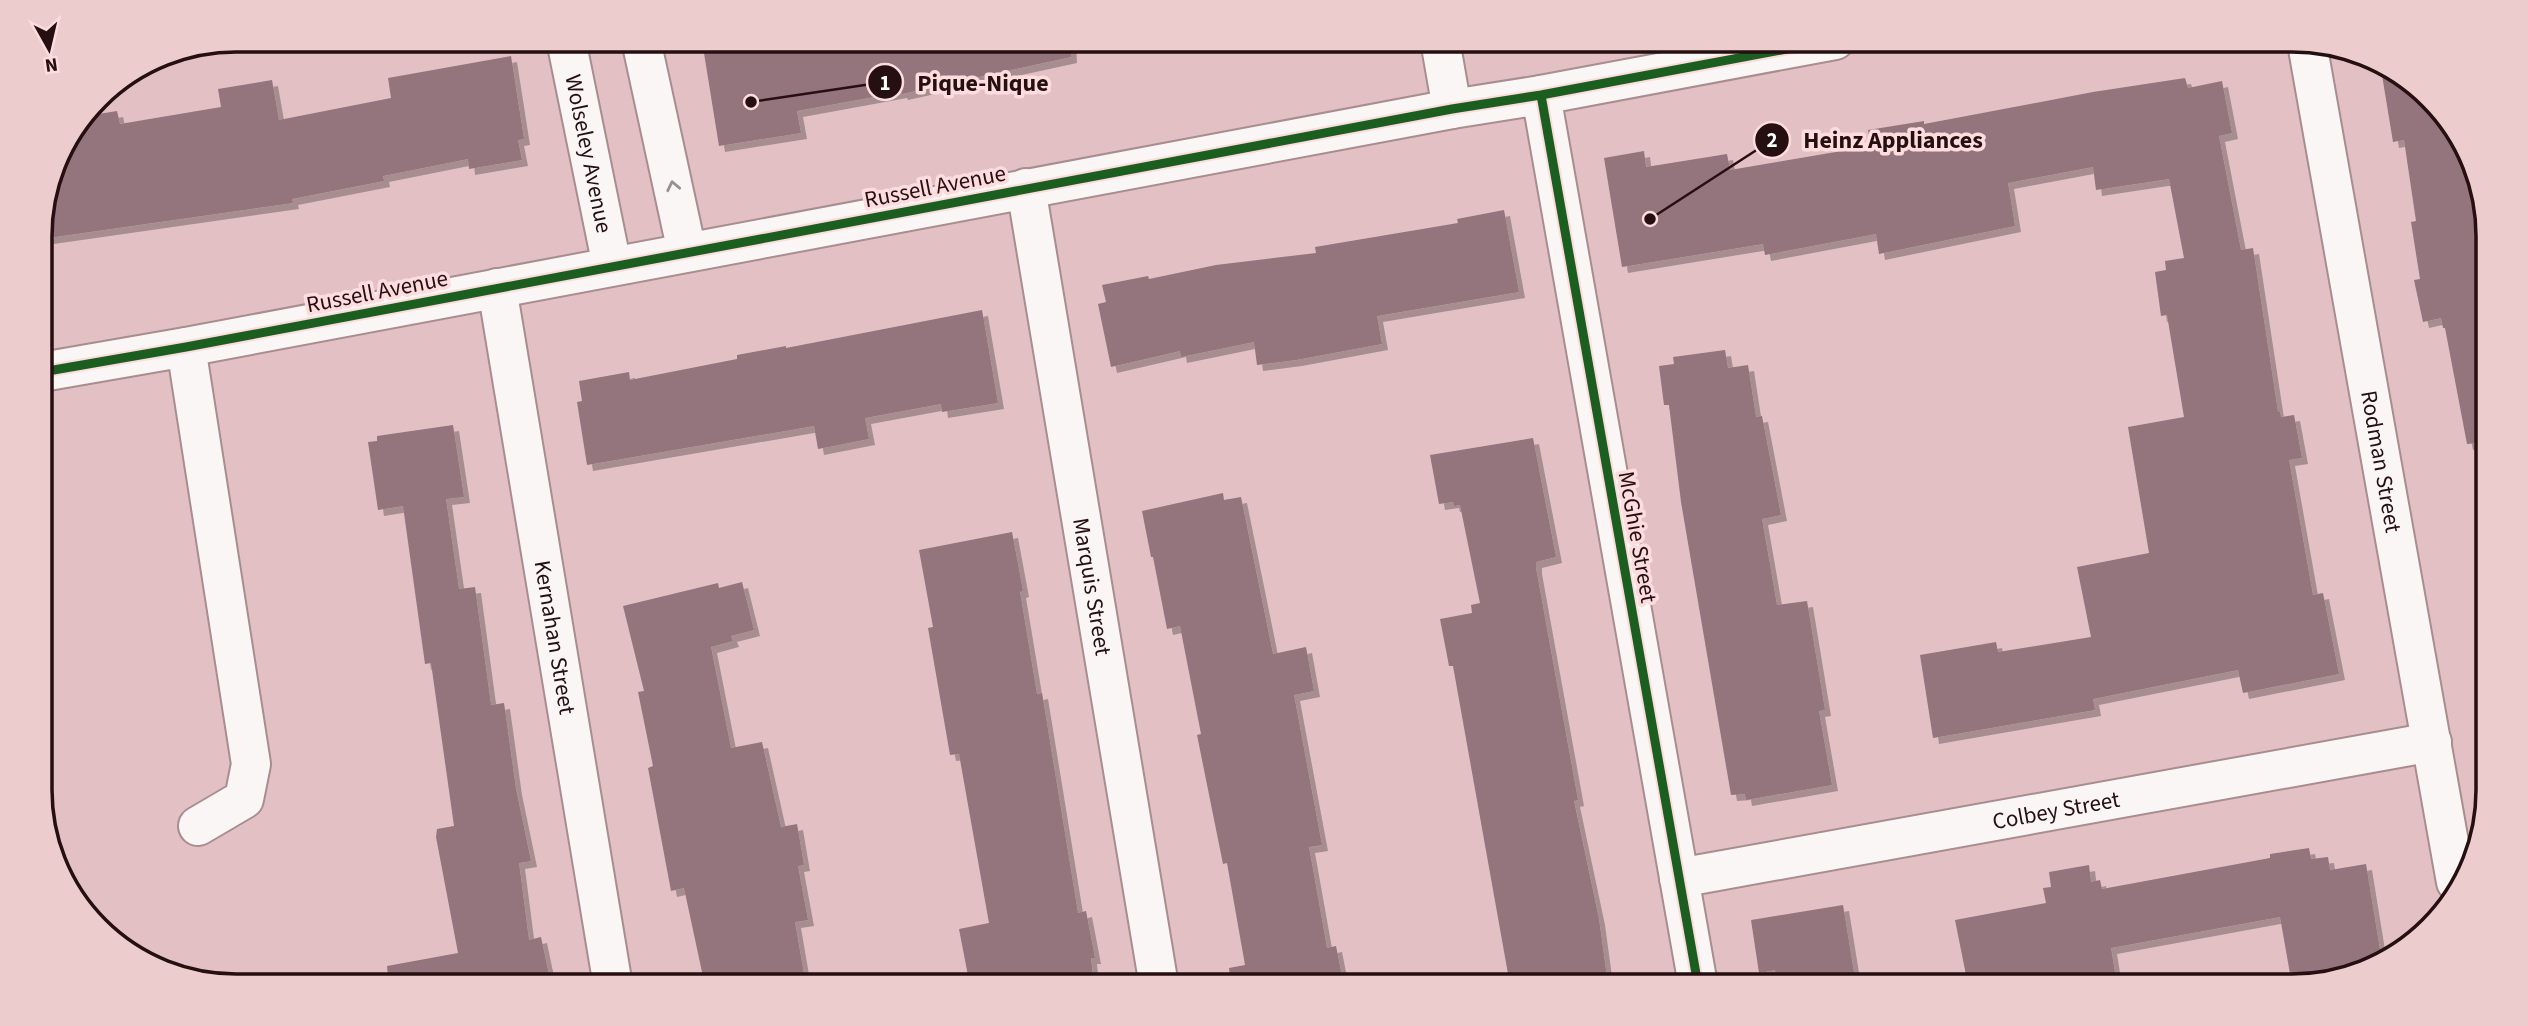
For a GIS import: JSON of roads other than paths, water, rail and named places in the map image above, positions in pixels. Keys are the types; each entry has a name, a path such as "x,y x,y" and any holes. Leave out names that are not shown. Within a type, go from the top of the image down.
{"street":[{"path":"1442,52 1452,109"},
{"name":"Russell Avenue","path":"53,370 1452,109 1541,95 1732,52"},
{"name":"Wolseley Avenue","path":"569,53 612,266"},
{"path":"645,53 687,252"},
{"name":"Rodman Street","path":"2309,53 2455,875"},
{"name":"McGhie Street","path":"1541,95 1696,973"},
{"name":"Marquis Street","path":"1026,188 1157,974"},
{"name":"Kernahan Street","path":"497,288 611,974"},
{"path":"186,347 251,764 244,799 198,826"},
{"name":"Colbey Street","path":"1679,878 2432,742"}],"place":[{"name":"Pique-Nique","path":"751,102"},
{"name":"Heinz Appliances","path":"1650,219"}]}
